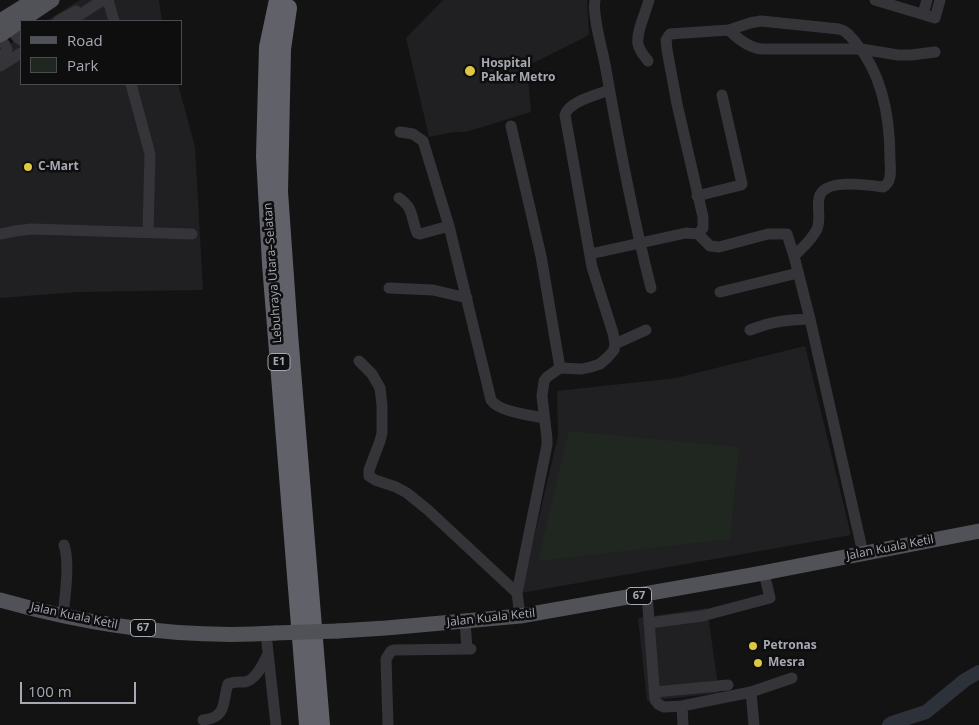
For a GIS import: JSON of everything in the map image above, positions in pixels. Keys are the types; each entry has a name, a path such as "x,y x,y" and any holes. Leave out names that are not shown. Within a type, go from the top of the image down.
{"highway":[{"name":"Lebuhraya Utara–Selatan","path":"278,0 268,47 265,156 271,264 308,725"},
{"name":"Lebuhraya Utara–Selatan","path":"289,0 282,49 279,192 321,725"}],"main road":[{"path":"2,26 34,0"},
{"path":"2,26 52,0"},
{"name":"Jalan Kuala Ketil","path":"0,600 124,627 198,634 271,634 338,631 520,616 764,573 979,531"}],"street":[{"path":"108,0 114,20"},
{"path":"595,0 596,20 609,90 640,244 651,288"},
{"path":"648,61 638,45 640,28 649,0"},
{"path":"876,0 935,18 940,0"},
{"path":"923,14 927,0"},
{"path":"60,20 82,8 98,3"},
{"path":"72,20 98,3"},
{"path":"698,234 703,228 704,223 666,50 666,40 670,34 729,30 761,21 838,29 847,32 866,56 883,95 887,110 890,138 889,182 884,187 847,184 824,189 819,198 816,231 794,256"},
{"path":"2,26 20,39"},
{"path":"0,56 7,49 2,26"},
{"path":"729,30 752,47 757,48 861,49 898,55 935,52"},
{"path":"0,66 20,54"},
{"path":"131,85 150,154 148,232"},
{"path":"520,616 517,593 547,444 542,396 544,381 547,376 560,368 591,368 600,364 614,350 613,333 595,280 565,115 566,110 578,102 609,90"},
{"path":"697,196 742,184 722,95"},
{"path":"511,126 541,256 560,368"},
{"path":"400,132 413,134 423,141 449,226 493,403 503,409 544,418"},
{"path":"399,198 410,208 416,233 420,234 449,226"},
{"path":"0,234 32,229 192,234"},
{"path":"590,254 686,233 698,234 710,246 719,247 768,234 787,234 810,319 863,553"},
{"path":"720,292 798,273"},
{"path":"389,288 433,290 467,298"},
{"path":"750,330 782,320 810,319"},
{"path":"615,344 646,330"},
{"path":"359,361 372,374 380,388 382,405 382,433 369,470 369,476 396,487 428,510 517,593"},
{"path":"63,615 66,570 66,551 64,546"},
{"path":"649,623 702,616 770,598 764,573"},
{"path":"647,594 655,700 658,704 682,706 751,692 792,678"},
{"path":"388,725 386,659 391,651 469,649 465,621"},
{"path":"271,634 268,654 276,725"},
{"path":"203,720 211,719 221,712 228,684 230,682 245,682 252,679 268,654"},
{"path":"655,692 728,685"},
{"path":"751,692 754,725"},
{"path":"682,706 683,725"}],"shaded area":[{"path":"80,0 159,0 162,20 48,20"},
{"name":"Hospital Pakar Metro","path":"443,0 587,0 589,35 527,66 531,112 466,132 454,132 429,137 406,38"},
{"path":"20,38 20,85 178,85 195,147 203,290 78,292 0,298 0,50"},
{"path":"805,346 851,535 521,593 558,436 557,391 676,378"},
{"path":"707,608 719,693 647,701 638,618"}],"green space":[{"path":"569,431 739,447 730,539 538,561"}],"waterway":[{"path":"889,725 926,712 965,680 979,672"}],"place":[{"name":"Hospital Pakar Metro","path":"470,71"},
{"name":"C-Mart","path":"28,167"},
{"name":"Petronas","path":"753,646"},
{"name":"Mesra","path":"758,663"}]}
